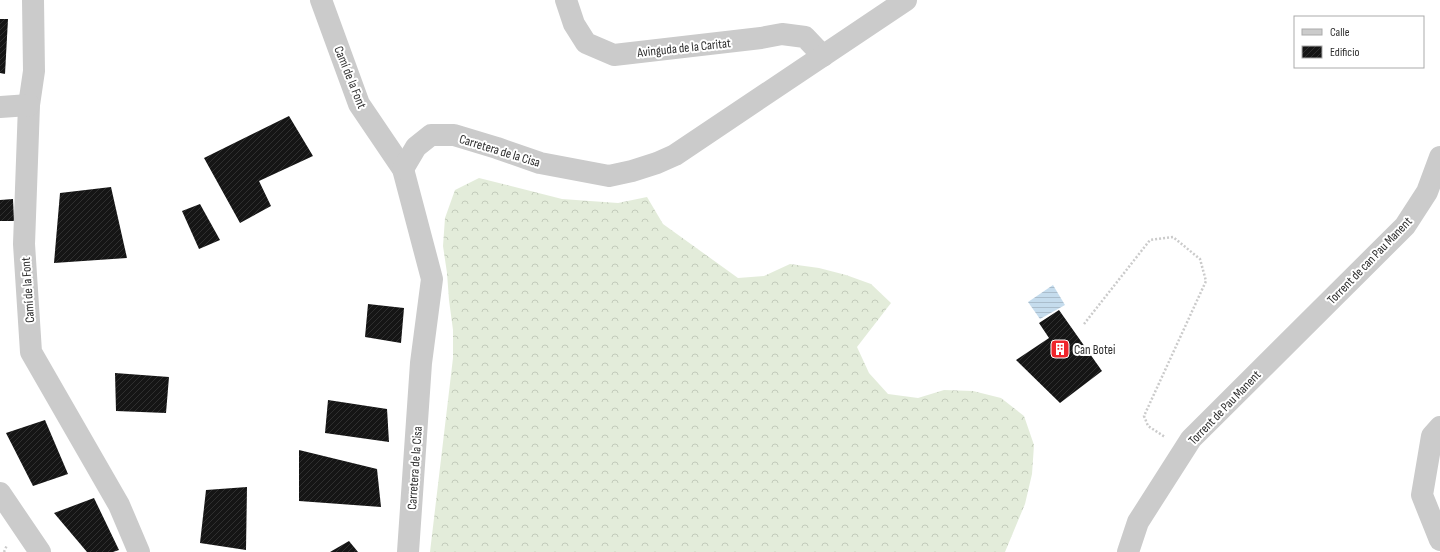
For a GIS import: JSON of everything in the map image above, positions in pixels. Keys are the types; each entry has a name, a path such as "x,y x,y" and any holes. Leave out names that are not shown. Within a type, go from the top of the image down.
{"street":[{"name":"Camí de la Font","path":"34,0 34,71 29,104 24,244 31,352 119,505 139,552"},
{"name":"Camí de la Font","path":"321,0 359,104 403,169"},
{"name":"Avinguda de la Caritat","path":"566,0 574,24 586,43 614,55 754,39 782,34 805,37 823,56"},
{"name":"Carretera de la Cisa","path":"408,552 421,363 432,279 403,169 416,147 431,134 454,135 540,163 573,170 609,176 632,171 657,163 675,155 906,0"},
{"path":"0,107 29,104"},
{"name":"Torrent de can Pau Manent","path":"1279,350 1405,226 1427,192 1440,157"},
{"name":"Torrent de Pau Manent","path":"1128,552 1138,522 1191,439 1279,350"},
{"path":"1440,427 1432,436 1422,495 1440,540"},
{"path":"0,492 40,552"}],"path":[{"path":"1084,324 1150,240 1172,237 1200,259 1206,281 1144,416 1148,426 1184,449"}],"green space":[{"path":"479,178 562,199 618,203 647,197 663,224 738,278 764,276 790,264 819,268 846,275 871,284 891,303 857,347 869,373 888,394 918,398 944,390 973,391 1001,398 1024,416 1034,445 1032,474 1025,504 1005,552 430,552 453,358 453,330 443,246 445,218 455,190"}],"water":[{"path":"1053,285 1065,305 1040,319 1028,302"}],"building":[{"path":"0,19 8,19 5,74 0,73"},
{"path":"289,116 313,156 259,181 271,206 240,223 204,158"},
{"path":"111,187 127,258 54,263 60,193"},
{"path":"13,199 14,221 0,221 0,200"},
{"path":"200,204 220,240 199,249 182,211"},
{"path":"368,304 404,308 401,343 365,337"},
{"name":"Can Botei","path":"1059,310 1102,371 1060,403 1016,360 1049,338 1039,323"},
{"path":"115,373 169,377 166,413 116,411"},
{"path":"328,400 387,409 389,442 325,433"},
{"path":"45,420 68,474 33,486 6,433"},
{"path":"299,450 377,469 381,507 299,501"},
{"path":"247,487 246,550 200,543 206,490"},
{"path":"94,498 119,550 113,552 87,552 54,513"},
{"path":"349,541 358,552 330,552"}],"place":[{"name":"Can Botei","path":"1060,349"}]}
